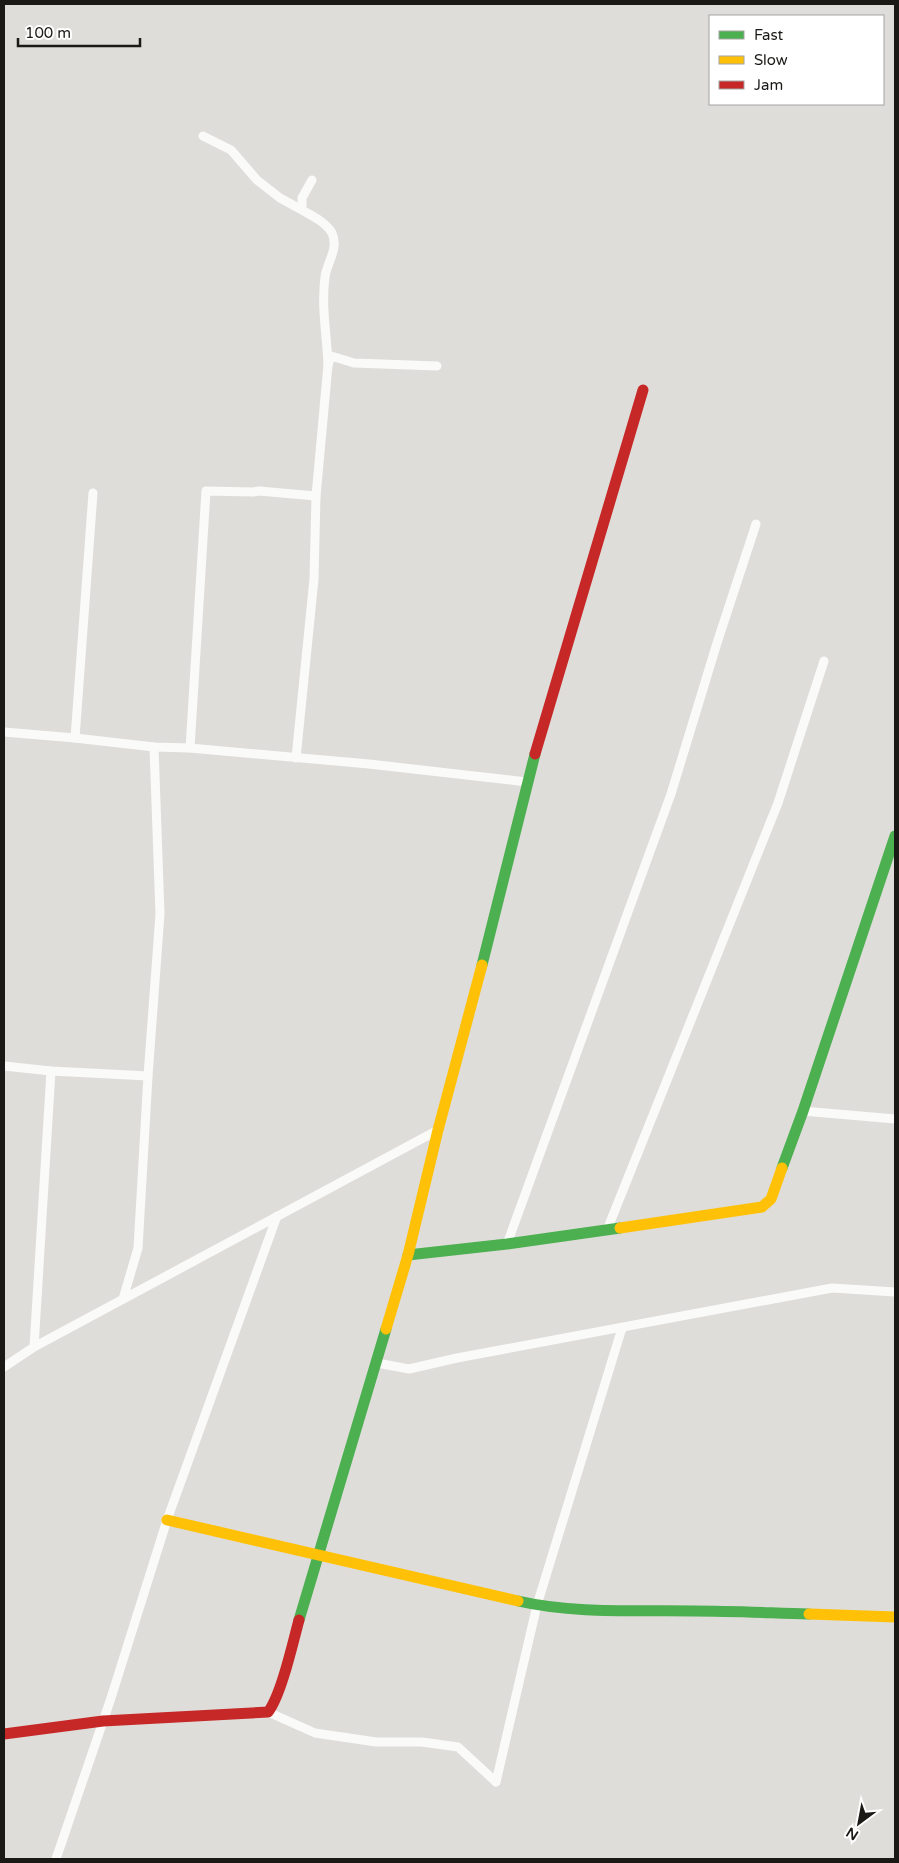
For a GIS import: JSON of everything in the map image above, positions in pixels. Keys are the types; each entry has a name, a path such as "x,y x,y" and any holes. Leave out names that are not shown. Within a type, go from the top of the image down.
{"street":[{"path":"203,136 231,150 257,180 280,198 328,227 334,241 334,248 325,274 323,291 328,365 316,496 314,579 296,758"},
{"path":"302,210 302,198 312,180"},
{"path":"328,365 331,356 354,362 437,366"},
{"path":"268,1712 282,1678 408,1255 527,782 643,390"},
{"path":"190,748 206,491 259,491 316,496"},
{"path":"75,738 93,493"},
{"path":"508,1244 671,794 756,524"},
{"path":"606,1230 778,803 824,661"},
{"path":"4,732 154,747 190,748 369,764 527,782"},
{"path":"123,1300 138,1248 160,914 154,747"},
{"path":"408,1255 508,1244 762,1207 772,1199 895,836"},
{"path":"4,1066 51,1071 148,1076"},
{"path":"34,1347 51,1071"},
{"path":"803,1111 895,1119"},
{"path":"4,1367 34,1347 438,1130"},
{"path":"56,1859 168,1520 277,1216"},
{"path":"377,1363 409,1369 457,1358 832,1288 895,1292"},
{"path":"4,1734 102,1721 268,1712 315,1733 376,1742 422,1742 458,1747 496,1782 537,1605 622,1328"},
{"path":"168,1520 537,1605 617,1611 695,1611 895,1617"}],"traffic: fast":[{"path":"482,965 535,754"},
{"path":"782,1168 803,1111 895,836"},
{"path":"408,1255 507,1244 620,1228"},
{"path":"299,1620 386,1329"},
{"path":"518,1601 583,1610 809,1614"}],"traffic: slow":[{"path":"386,1329 408,1255 438,1130 482,965"},
{"path":"620,1228 762,1207 771,1199 782,1168"},
{"path":"167,1520 518,1601"},
{"path":"809,1614 895,1617"}],"traffic: jam":[{"path":"535,754 643,390"},
{"path":"4,1734 103,1721 268,1712 282,1682 299,1620"}]}
